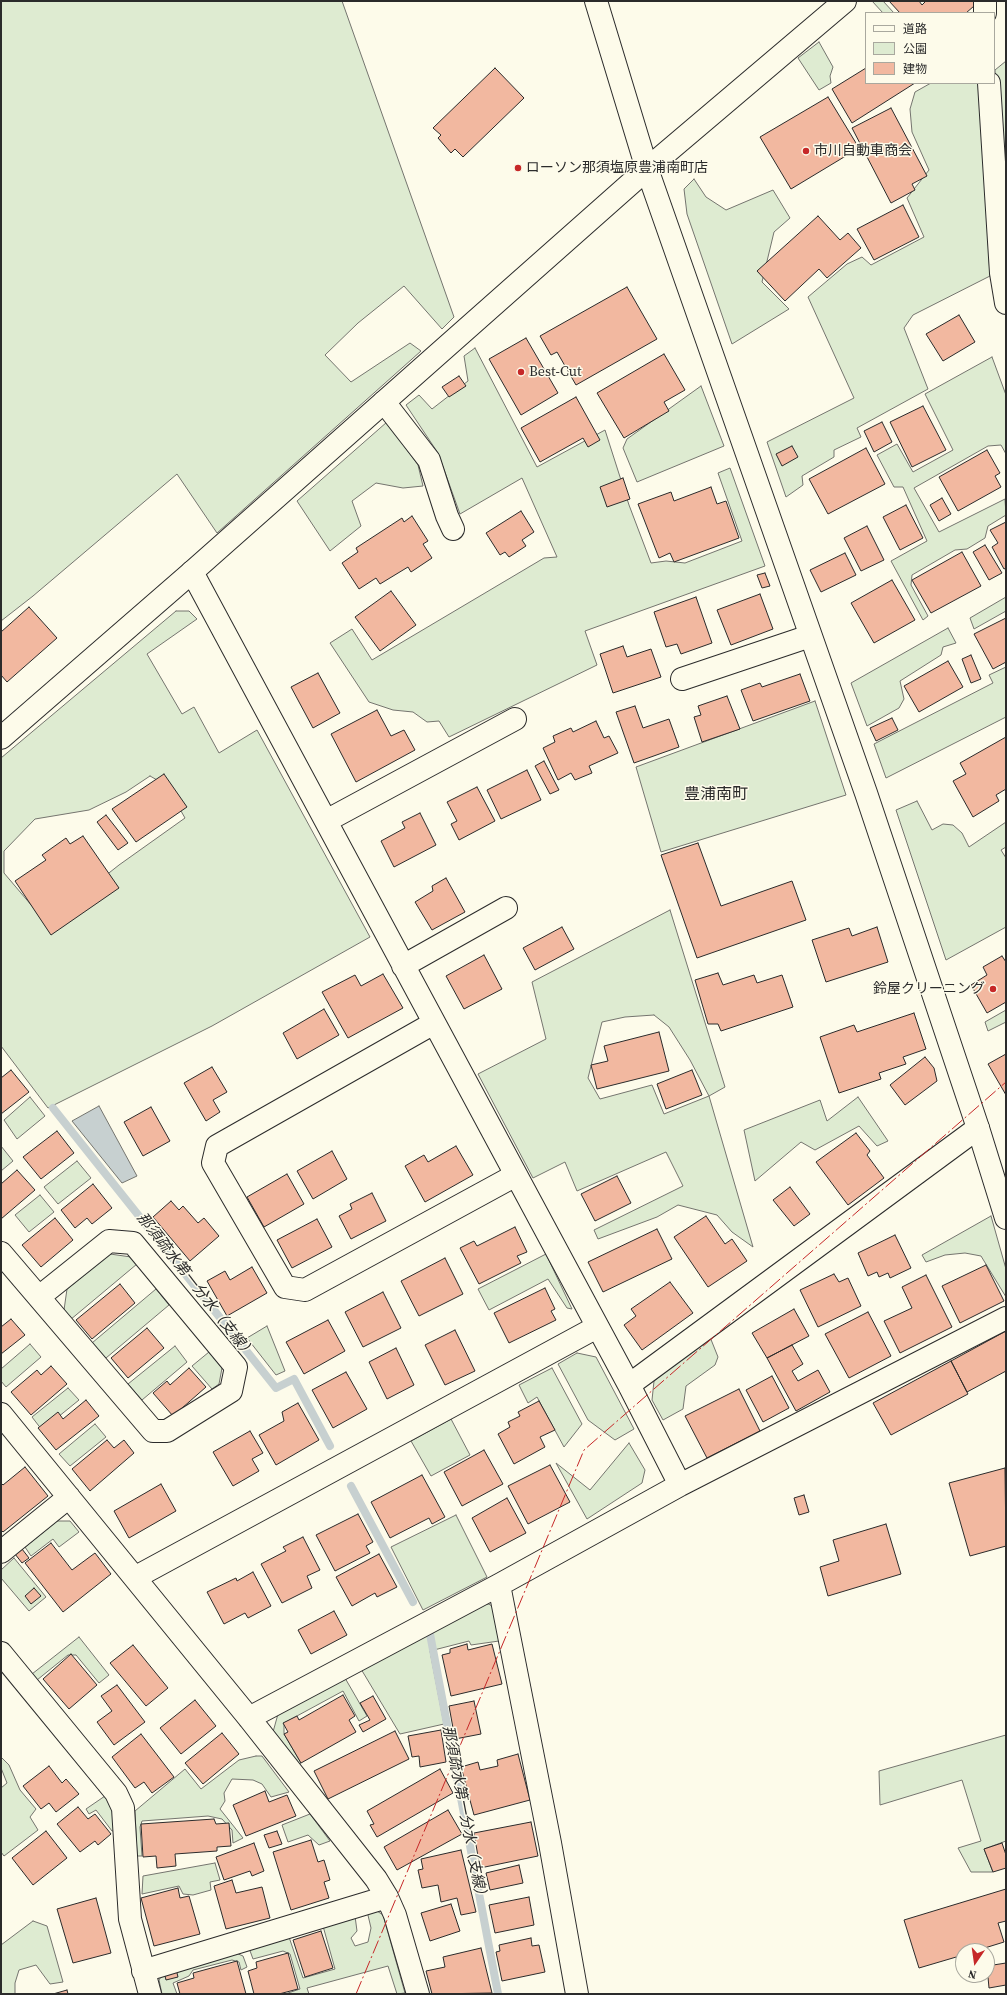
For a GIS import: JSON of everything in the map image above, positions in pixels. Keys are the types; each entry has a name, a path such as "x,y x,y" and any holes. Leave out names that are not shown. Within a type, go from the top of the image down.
{"street":[{"path":"596,1 647,169 866,793 978,1128 1006,1218"},
{"path":"1,738 192,572 647,169 844,1"},
{"path":"985,1 985,12"},
{"path":"989,84 1001,273 1006,303"},
{"path":"384,402 429,460 447,516 454,529"},
{"path":"192,572 629,1385 680,1485"},
{"path":"682,679 810,636"},
{"path":"326,821 515,720"},
{"path":"404,966 506,908"},
{"path":"434,1023 217,1146 213,1163 285,1287 305,1290 516,1176"},
{"path":"629,1385 978,1128"},
{"path":"1,1253 153,1430 167,1432 231,1391 236,1367 134,1243 109,1241 39,1297"},
{"path":"249,1718 499,1585 680,1485 1006,1318"},
{"path":"136,1577 597,1327"},
{"path":"1,1414 136,1577 376,1879 387,1897 395,1915 418,1994"},
{"path":"1,1552 69,1497"},
{"path":"499,1585 550,1843 576,1994"},
{"path":"1,1653 116,1793 123,1808 130,1919 150,1994"},
{"path":"143,1971 387,1897"}],"green space":[{"path":"1,1 342,1 454,317 442,329 404,286 358,323 325,355 351,382 410,343 421,351 217,533 177,474 33,596 1,621"},
{"path":"872,1 883,1 893,12 882,12"},
{"path":"819,42 833,67 830,76 831,83 819,90 798,58"},
{"path":"1006,61 1006,261 995,70"},
{"path":"929,84 980,84 990,276 913,315 904,328 928,389 857,428 861,437 834,450 834,457 802,476 803,485 786,497 767,442 854,398 808,297 847,264 862,257 871,265 924,237 907,198 929,170 912,132 910,109 915,92"},
{"path":"694,179 706,197 726,210 773,190 790,218 774,232 762,282 789,309 732,344 687,214 684,189"},
{"path":"475,348 537,467 605,430 629,505 651,563 666,561 685,563 742,541 718,473 730,468 765,566 585,631 597,665 449,737 439,721 427,722 413,712 393,710 369,702 330,643 352,629 372,660 544,558 557,557 522,478 460,514 438,453 406,405 419,395 432,409 468,381 464,356"},
{"path":"992,357 1006,395 1006,454 1001,445 988,446 914,488 939,532 1005,499 1006,515 988,526 985,538 967,549 955,550 912,575 911,585 928,616 923,620 891,561 927,541 903,487 894,487 877,455 897,444 913,472 953,450 925,394"},
{"path":"701,386 724,446 637,482 623,448 627,439"},
{"path":"387,422 418,465 423,486 403,488 376,483 352,501 361,526 330,551 297,501"},
{"path":"1006,597 1006,611 974,629 970,618"},
{"path":"176,611 189,611 197,619 147,654 182,714 194,707 219,753 257,730 370,937 212,1026 48,1108 1,1046 1,758","holes":["150,776 166,785 185,818 119,865 52,918 32,906 4,873 4,851 35,819 89,810 126,792"]},
{"path":"948,628 956,643 943,647 941,655 900,681 904,699 899,708 867,726 851,683"},
{"path":"1006,667 1006,717 886,778 874,744 993,683 989,675"},
{"path":"815,701 846,795 661,852 636,767"},
{"path":"917,801 932,830 943,824 953,825 962,833 969,847 1006,822 1006,847 1001,850 1006,858 1006,927 946,960 896,810"},
{"path":"670,910 725,1087 709,1096 753,1247 732,1232 717,1215 678,1205 657,1217 598,1239 594,1230 683,1186 666,1152 577,1191 565,1162 533,1178 478,1074 546,1039 532,982","holes":["654,1015 669,1027 690,1060 709,1096 664,1114 652,1085 600,1099 588,1078 602,1022 625,1017"]},
{"path":"1006,1010 1006,1022 988,1031 985,1022"},
{"path":"30,1097 45,1116 17,1139 4,1120"},
{"path":"858,1097 888,1141 877,1146 859,1126 815,1150 801,1142 755,1181 744,1130 820,1100 827,1121"},
{"path":"1,1146 13,1161 1,1171"},
{"path":"77,1161 91,1178 58,1204 44,1187"},
{"path":"40,1195 54,1212 29,1232 15,1215"},
{"path":"991,1216 1006,1269 1006,1297 981,1256 965,1253 945,1255 926,1262 922,1255"},
{"path":"110,1254 131,1257 137,1264 70,1320 64,1310 67,1289"},
{"path":"546,1254 572,1309 567,1308 548,1279 489,1310 478,1289"},
{"path":"156,1289 169,1305 106,1358 92,1343"},
{"path":"267,1326 285,1371 276,1375 247,1338"},
{"path":"710,1337 718,1357 715,1365 686,1386 683,1409 663,1420 652,1400 654,1381"},
{"path":"30,1344 41,1357 6,1387 1,1381 1,1369"},
{"path":"175,1346 187,1362 142,1400 128,1384"},
{"path":"209,1352 222,1368 219,1384 212,1389 192,1366"},
{"path":"577,1353 596,1357 634,1429 615,1440 588,1420 558,1364"},
{"path":"552,1368 582,1424 564,1447 537,1397 528,1403 519,1385"},
{"path":"68,1388 79,1400 42,1430 32,1417"},
{"path":"451,1419 470,1455 431,1476 411,1441"},
{"path":"95,1424 106,1437 70,1466 59,1454"},
{"path":"629,1443 645,1470 642,1483 587,1519 556,1463 590,1490"},
{"path":"456,1515 487,1577 423,1610 391,1547"},
{"path":"57,1521 70,1521 79,1532 59,1547 53,1539 31,1556 25,1547"},
{"path":"14,1558 46,1597 29,1611 1,1578 1,1570"},
{"path":"489,1604 494,1608 499,1641 471,1645 469,1641 430,1651 444,1724 400,1734 361,1669 482,1605"},
{"path":"79,1637 109,1675 99,1683 76,1655 68,1655 37,1680 32,1674"},
{"path":"345,1678 367,1716 359,1721 343,1691 284,1723 284,1734 301,1763 298,1765 273,1732 278,1714"},
{"path":"1006,1735 1006,1841 984,1849 993,1872 971,1872 958,1848 981,1841 962,1780 880,1805 879,1771"},
{"path":"262,1756 289,1792 271,1797 262,1784 253,1780 232,1779 224,1793 225,1801 220,1809 243,1838 233,1843 232,1830 222,1819 208,1816 142,1821 140,1827 142,1856 137,1856 135,1811 185,1769 201,1789 239,1760"},
{"path":"1,1757 9,1765 20,1790 36,1809 30,1817 38,1830 4,1856 1,1852 1,1788 7,1783 1,1768"},
{"path":"105,1796 111,1804 116,1831 112,1831 96,1810 89,1814 86,1809"},
{"path":"310,1814 330,1841 319,1845 308,1835 288,1842 282,1825"},
{"path":"215,1863 220,1880 210,1882 211,1890 193,1895 183,1894 179,1886 142,1894 143,1876"},
{"path":"374,1909 383,1915 405,1993 397,1994 388,1966 307,1988 309,1994 285,1994 300,1989 290,1954 283,1951 253,1959 249,1948 289,1937 303,1978 335,1969 323,1926 355,1916 357,1931 351,1938 355,1946 368,1942 371,1928 367,1911"},
{"path":"33,1921 47,1926 63,1982 50,1984 36,1965 19,1970 15,1983 15,1994 1,1994 1,1945"},
{"path":"236,1953 243,1956 247,1967 241,1970 239,1962 232,1960 193,1970 189,1976 173,1983 177,1994 162,1994 159,1980 164,1972"}],"shaded area":[{"path":"99,1106 137,1176 122,1183 72,1121"}],"building":[{"path":"889,1 919,1 922,5 926,1 974,1 974,6 967,12 899,12"},
{"path":"495,68 524,98 463,157 455,149 451,153 438,138 441,135 433,128"},
{"path":"865,69 865,84 913,84 852,123 832,89"},
{"path":"828,97 859,148 791,189 760,137"},
{"path":"891,108 927,176 912,184 915,190 891,203 852,128"},
{"path":"903,205 919,237 874,260 857,229"},
{"path":"818,216 840,240 848,233 861,248 827,278 819,269 785,301 757,271"},
{"path":"627,287 657,339 576,385 557,352 551,355 540,336"},
{"path":"959,315 975,342 943,361 926,334"},
{"path":"526,338 558,393 521,415 489,359"},
{"path":"664,354 685,390 664,402 669,411 624,438 597,393"},
{"path":"459,376 466,386 449,397 442,387"},
{"path":"576,397 600,440 588,447 583,438 540,462 521,428"},
{"path":"923,406 946,450 912,467 890,422"},
{"path":"882,422 892,442 874,452 864,431"},
{"path":"792,446 798,457 782,466 776,454"},
{"path":"866,448 885,484 828,514 809,479"},
{"path":"987,450 1000,473 995,476 1001,487 958,511 939,477"},
{"path":"623,478 630,499 607,507 600,487"},
{"path":"711,487 717,504 726,501 739,538 674,562 670,553 659,558 638,504 671,492 674,501"},
{"path":"942,498 951,514 939,521 930,505"},
{"path":"906,505 923,538 900,550 883,517"},
{"path":"521,511 534,532 522,540 526,546 509,557 505,552 500,555 486,533"},
{"path":"412,516 428,541 423,544 432,558 411,572 408,567 380,584 376,578 359,589 342,563 358,552 356,548 402,518 404,522"},
{"path":"1006,522 1006,568 1004,569 992,547 998,543 990,530"},
{"path":"867,526 884,560 861,571 844,538"},
{"path":"985,545 1002,573 989,580 973,552"},
{"path":"962,552 981,586 931,613 912,580"},
{"path":"845,553 856,575 821,592 810,570"},
{"path":"765,573 770,586 762,588 757,575"},
{"path":"892,580 915,620 874,643 851,603"},
{"path":"391,591 416,625 380,651 355,617"},
{"path":"760,594 773,629 731,645 717,610"},
{"path":"696,597 712,643 681,654 677,644 666,647 654,612"},
{"path":"29,607 57,638 7,682 1,675 1,632"},
{"path":"1006,618 1006,662 993,669 974,634"},
{"path":"623,646 627,657 651,649 661,677 613,693 600,654"},
{"path":"971,655 981,679 971,683 962,659"},
{"path":"948,661 963,687 919,712 904,686"},
{"path":"318,673 340,713 313,728 291,687"},
{"path":"800,674 810,701 753,721 741,690 760,683 762,687"},
{"path":"727,696 740,729 702,742 694,717 701,715 698,706"},
{"path":"635,706 643,728 669,719 679,747 634,763 616,712"},
{"path":"377,710 391,736 404,730 415,750 356,782 331,734"},
{"path":"892,718 898,730 876,741 870,728"},
{"path":"596,721 604,738 609,736 618,753 589,766 592,773 575,780 571,773 558,780 543,748 555,742 553,736 571,728 573,732"},
{"path":"1006,737 1006,789 996,795 999,801 973,817 953,781 966,774 960,763"},
{"path":"544,761 559,790 550,794 535,766"},
{"path":"527,770 541,800 501,819 487,790"},
{"path":"164,774 187,807 136,842 112,809"},
{"path":"477,787 495,821 459,840 451,824 457,821 447,802"},
{"path":"420,813 436,845 394,867 381,841 405,828 402,822"},
{"path":"106,815 128,843 118,850 97,822"},
{"path":"83,836 119,888 51,935 15,881 46,860 42,855 66,838 70,844"},
{"path":"698,843 721,906 792,881 806,920 697,958 661,855"},
{"path":"446,878 465,912 432,930 415,902 433,891 432,886"},
{"path":"562,927 574,949 535,970 523,948"},
{"path":"877,927 888,962 826,982 812,940 849,928 852,936"},
{"path":"484,955 502,989 464,1009 446,976"},
{"path":"1002,956 1006,962 1006,1002 987,1013 971,985 987,975 983,967"},
{"path":"718,973 723,985 754,975 757,983 782,975 793,1007 721,1031 718,1024 708,1024 695,980"},
{"path":"383,974 403,1008 348,1038 322,992 355,975 361,986"},
{"path":"324,1009 339,1035 297,1059 283,1033"},
{"path":"914,1013 926,1049 903,1057 906,1064 879,1073 881,1079 839,1093 820,1037 854,1025 857,1032"},
{"path":"659,1032 669,1071 597,1089 591,1065 608,1061 604,1046"},
{"path":"1006,1054 1006,1095 988,1064"},
{"path":"925,1057 934,1068 937,1081 905,1105 890,1085"},
{"path":"212,1067 227,1092 213,1100 220,1112 206,1121 184,1083"},
{"path":"11,1070 29,1092 1,1114 1,1078"},
{"path":"692,1070 702,1095 666,1109 657,1084"},
{"path":"151,1107 170,1141 143,1156 124,1122"},
{"path":"57,1131 74,1153 41,1179 23,1157"},
{"path":"856,1133 870,1151 867,1155 884,1178 848,1205 816,1162"},
{"path":"456,1146 473,1175 425,1202 405,1166 424,1155 428,1162"},
{"path":"332,1151 347,1179 313,1199 297,1171"},
{"path":"17,1170 35,1190 1,1219 1,1184"},
{"path":"287,1174 304,1204 264,1227 247,1197"},
{"path":"617,1176 631,1203 595,1221 581,1194"},
{"path":"93,1184 112,1208 92,1224 87,1218 75,1228 61,1210"},
{"path":"790,1187 810,1214 794,1226 773,1200"},
{"path":"372,1193 386,1221 351,1239 339,1216 352,1209 350,1204"},
{"path":"171,1201 179,1210 183,1206 198,1223 204,1218 219,1236 190,1261 153,1217"},
{"path":"706,1216 725,1244 732,1239 747,1261 708,1287 674,1237"},
{"path":"55,1218 73,1240 41,1267 22,1245"},
{"path":"317,1219 332,1247 292,1268 277,1240"},
{"path":"515,1227 527,1252 517,1256 521,1263 479,1284 460,1248 474,1241 477,1246"},
{"path":"657,1229 672,1259 603,1292 588,1262"},
{"path":"895,1235 911,1268 890,1278 888,1273 879,1277 877,1272 868,1276 858,1253"},
{"path":"445,1258 463,1294 419,1316 401,1281"},
{"path":"986,1265 1004,1301 960,1323 942,1286"},
{"path":"252,1267 267,1293 227,1316 207,1281 225,1271 230,1280"},
{"path":"834,1274 839,1282 848,1278 861,1306 818,1327 800,1290"},
{"path":"926,1275 952,1327 900,1353 884,1321 912,1308 902,1287"},
{"path":"670,1282 693,1313 642,1350 624,1325 636,1316 631,1309"},
{"path":"120,1284 135,1303 92,1339 76,1320"},
{"path":"545,1288 555,1309 551,1311 556,1320 509,1343 494,1313"},
{"path":"383,1292 401,1328 363,1347 345,1312"},
{"path":"794,1309 809,1336 767,1358 752,1333"},
{"path":"868,1312 891,1356 849,1378 825,1334"},
{"path":"11,1319 25,1335 1,1354 1,1327"},
{"path":"328,1320 345,1351 304,1374 286,1342"},
{"path":"147,1328 164,1348 128,1378 111,1358"},
{"path":"455,1330 475,1371 445,1385 425,1345"},
{"path":"1006,1331 1006,1371 967,1392 951,1361"},
{"path":"792,1345 803,1364 792,1371 798,1381 818,1370 830,1392 796,1411 767,1358"},
{"path":"396,1348 414,1385 387,1399 369,1362"},
{"path":"951,1361 968,1394 891,1435 873,1403"},
{"path":"51,1366 67,1384 31,1415 11,1392 37,1370 41,1375"},
{"path":"189,1368 206,1387 173,1416 153,1393 167,1381 170,1385"},
{"path":"346,1372 367,1409 333,1428 312,1390"},
{"path":"772,1376 789,1408 763,1422 746,1390"},
{"path":"739,1389 760,1431 707,1458 685,1416"},
{"path":"86,1400 99,1416 56,1450 38,1428 58,1412 63,1419"},
{"path":"539,1401 555,1430 540,1437 545,1447 514,1464 498,1434 510,1427 508,1422 520,1416 518,1412"},
{"path":"298,1403 319,1440 276,1465 259,1435 284,1421 282,1412"},
{"path":"250,1431 263,1453 252,1459 259,1471 233,1486 213,1452"},
{"path":"107,1440 114,1448 124,1440 134,1453 90,1491 72,1469"},
{"path":"484,1450 503,1484 462,1506 444,1472"},
{"path":"550,1465 570,1502 528,1524 508,1486"},
{"path":"25,1467 48,1496 3,1532 1,1530 1,1483 3,1485"},
{"path":"1005,1468 1006,1546 970,1556 949,1483"},
{"path":"422,1475 445,1517 432,1524 429,1518 390,1538 371,1502"},
{"path":"161,1484 176,1511 129,1538 114,1511"},
{"path":"804,1495 809,1512 799,1515 794,1498"},
{"path":"507,1498 526,1533 490,1552 472,1518"},
{"path":"358,1514 373,1542 366,1546 370,1553 335,1571 316,1535"},
{"path":"886,1524 901,1574 828,1596 820,1567 839,1561 833,1540"},
{"path":"303,1537 320,1570 307,1576 312,1588 282,1603 261,1564 286,1551 283,1547"},
{"path":"51,1543 72,1570 95,1553 111,1574 63,1612 25,1563"},
{"path":"22,1549 29,1558 22,1563 15,1554"},
{"path":"379,1554 397,1587 377,1597 375,1593 352,1606 336,1577"},
{"path":"253,1572 271,1606 248,1618 245,1613 224,1624 207,1592 236,1578 237,1581"},
{"path":"34,1588 41,1596 31,1604 25,1596"},
{"path":"334,1611 347,1635 311,1654 298,1630"},
{"path":"467,1644 468,1650 492,1644 502,1684 451,1696 442,1655 450,1653 450,1649"},
{"path":"133,1645 168,1688 146,1706 110,1663"},
{"path":"71,1654 97,1685 69,1709 43,1679"},
{"path":"117,1685 145,1722 114,1745 97,1722 112,1711 101,1696"},
{"path":"343,1695 355,1716 349,1720 356,1732 301,1763 284,1734 288,1732 283,1723 297,1716 299,1720"},
{"path":"373,1696 386,1719 363,1732 359,1725 370,1720 360,1703"},
{"path":"195,1700 216,1726 181,1754 160,1728"},
{"path":"474,1701 481,1734 455,1739 449,1706"},
{"path":"441,1730 446,1762 420,1767 419,1756 412,1757 408,1736"},
{"path":"395,1731 409,1759 328,1799 314,1771"},
{"path":"222,1733 239,1754 203,1784 185,1763"},
{"path":"141,1734 174,1777 152,1793 144,1782 135,1788 112,1757"},
{"path":"518,1754 530,1800 474,1815 461,1767 478,1762 480,1770 498,1766 497,1760"},
{"path":"49,1766 62,1783 66,1779 79,1794 56,1812 49,1803 41,1809 23,1786"},
{"path":"440,1769 453,1793 377,1837 370,1825 374,1824 367,1811"},
{"path":"265,1791 269,1802 287,1795 296,1816 246,1836 233,1805"},
{"path":"78,1807 88,1819 95,1814 111,1834 98,1845 95,1841 80,1852 57,1824"},
{"path":"448,1810 462,1834 397,1870 384,1847"},
{"path":"214,1819 216,1824 229,1823 231,1846 217,1847 217,1851 175,1854 176,1866 157,1868 156,1856 143,1857 141,1824"},
{"path":"531,1822 538,1856 480,1868 474,1833"},
{"path":"46,1831 67,1858 33,1885 12,1858"},
{"path":"277,1831 282,1844 269,1848 264,1835"},
{"path":"311,1840 318,1862 324,1860 330,1880 324,1882 329,1898 291,1910 273,1852"},
{"path":"254,1843 264,1871 252,1876 250,1871 224,1880 216,1857"},
{"path":"1002,1843 1006,1855 1006,1868 993,1872 984,1849"},
{"path":"461,1850 476,1912 461,1915 457,1898 441,1902 438,1885 422,1888 418,1870 423,1869 421,1859"},
{"path":"519,1865 523,1883 490,1890 486,1873"},
{"path":"232,1880 236,1893 262,1887 270,1918 226,1929 214,1886"},
{"path":"178,1888 180,1898 189,1896 200,1934 154,1946 141,1898"},
{"path":"1006,1889 1006,1921 998,1923 1004,1942 995,1945 995,1943 955,1943 955,1957 919,1968 904,1920"},
{"path":"529,1897 534,1925 495,1933 489,1905"},
{"path":"96,1898 111,1953 73,1963 57,1909"},
{"path":"451,1904 460,1931 430,1941 421,1913"},
{"path":"321,1931 333,1968 305,1977 293,1940"},
{"path":"531,1938 532,1946 539,1945 545,1972 502,1981 496,1952 500,1951 499,1945"},
{"path":"481,1948 492,1993 432,1994 426,1971 445,1967 443,1957"},
{"path":"288,1953 298,1989 279,1994 254,1994 248,1971 257,1968 256,1962"},
{"path":"237,1961 246,1994 180,1994 177,1983 194,1978 193,1973"},
{"path":"1006,1963 1006,1985 989,1988 989,1983 995,1983 995,1965"},
{"path":"176,1969 178,1977 166,1980 164,1972"},
{"path":"67,1990 68,1994 53,1994"}],"waterway":[{"name":"那須疏水第一分水（支線）","path":"53,1108 276,1388 294,1379 330,1446"},
{"name":"那須疏水第一分水（支線）","path":"351,1486 413,1602"},
{"name":"那須疏水第一分水（支線）","path":"430,1634 498,1994"}],"power":[{"path":"356,1994 584,1450 1006,1082"}],"place":[{"name":"市川自動車商会","path":"806,151"},
{"name":"ローソン那須塩原豊浦南町店","path":"518,168"},
{"name":"Best-Cut","path":"521,372"},
{"name":"鈴屋クリーニング","path":"993,989"}],"district":[{"name":"豊浦南町","path":"716,795"}]}
